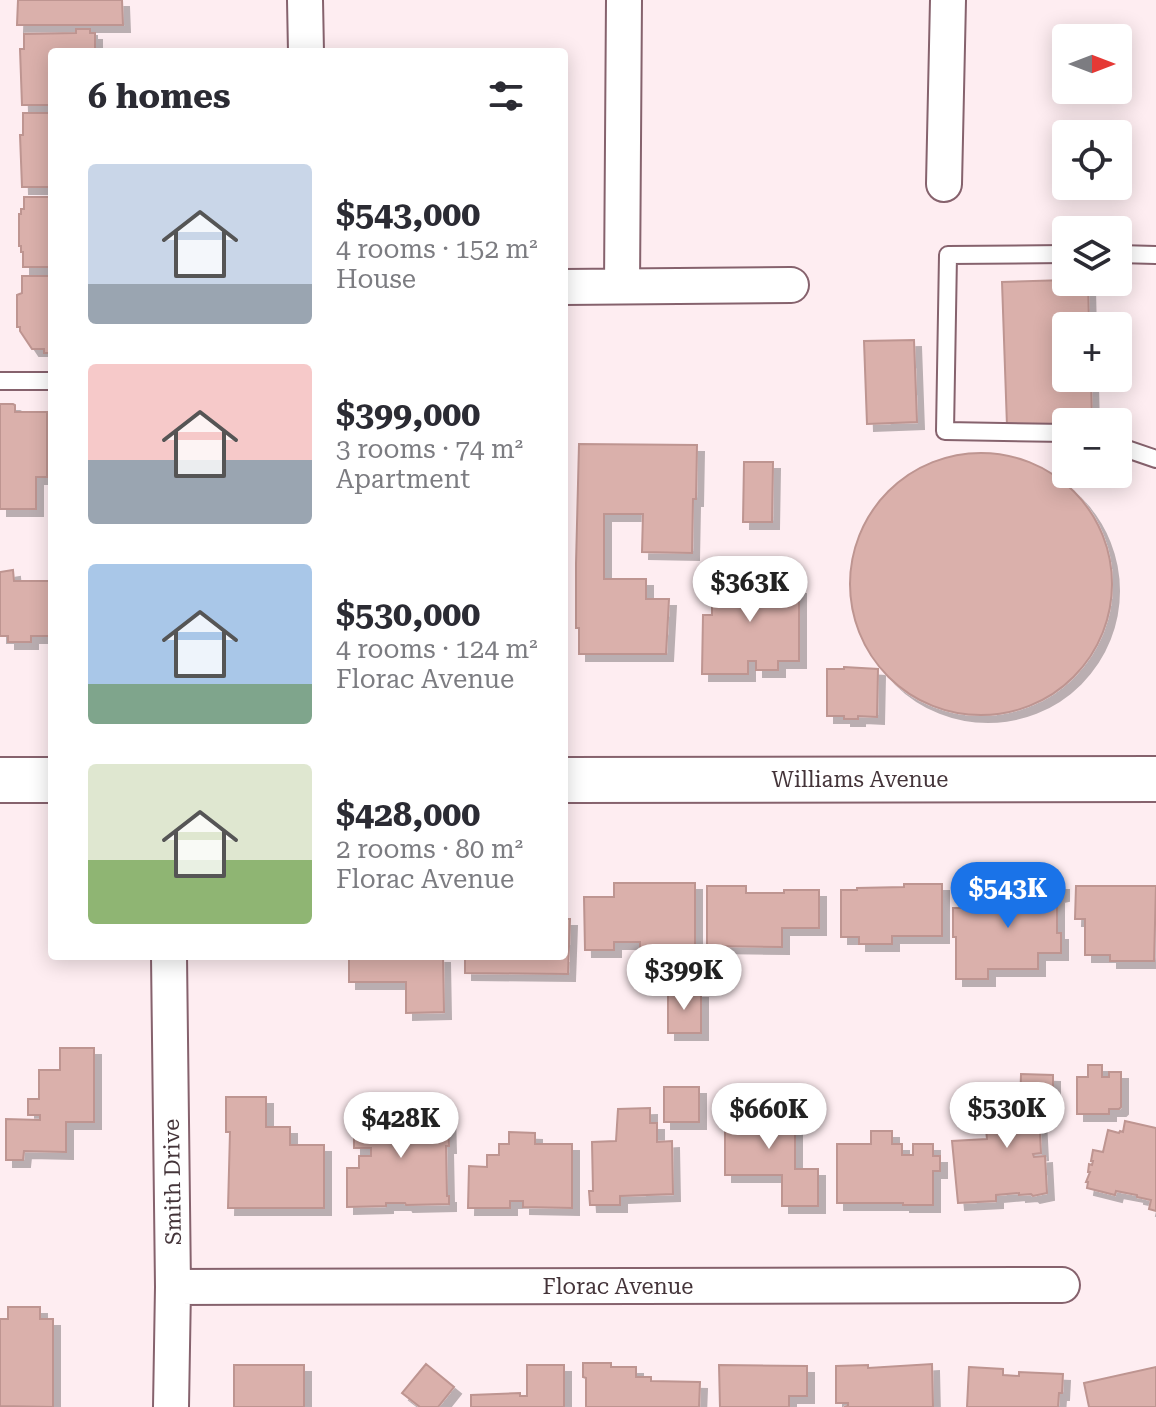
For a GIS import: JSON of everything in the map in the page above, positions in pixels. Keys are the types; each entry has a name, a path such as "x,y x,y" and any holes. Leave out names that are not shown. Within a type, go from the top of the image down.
{"street":[{"path":"305,0 306,48"},
{"path":"622,286 624,0"},
{"path":"944,184 948,0"},
{"path":"568,287 791,285"},
{"name":"Williams Avenue","path":"568,780 1156,779"},
{"path":"0,780 48,780"},
{"name":"Smith Drive","path":"169,960 173,1287 171,1407"},
{"name":"Florac Avenue","path":"173,1287 1062,1285"}],"lane":[{"path":"1052,254 948,255 945,431 1052,433"},
{"path":"1132,254 1156,255"},
{"path":"0,381 48,381"},
{"path":"1132,451 1156,459"}],"building":[{"path":"18,0 122,0 123,25 17,25"},
{"path":"76,29 90,29 90,33 95,33 95,48 48,48 48,105 22,105 20,49 24,49 24,34 76,33"},
{"path":"23,113 48,113 48,187 22,187 20,135 23,135"},
{"path":"24,197 48,197 48,267 23,267 23,252 19,246 19,214 24,209"},
{"path":"22,276 48,276 48,353 44,353 44,349 32,349 20,327 17,327 17,295 22,293"},
{"path":"1052,280 1052,296 1088,296 1089,312 1052,312 1052,392 1091,392 1092,408 1052,408 1052,424 1007,426 1002,282"},
{"path":"914,340 917,422 867,424 864,341"},
{"path":"0,404 15,405 15,412 47,412 47,477 36,477 36,509 0,509"},
{"path":"579,444 697,445 692,553 642,552 643,514 604,514 604,579 646,579 646,599 669,599 666,654 579,654 576,564"},
{"path":"955,455 1007,455 1052,474 1052,488 1070,488 1097,522 1110,558 1110,610 1090,657 1074,677 1054,693 1007,713 955,713 908,693 888,677 872,657 852,610 852,558 872,511 888,491 908,475"},
{"path":"744,462 773,462 772,522 743,522"},
{"path":"13,570 14,581 48,581 48,636 31,636 31,642 8,642 8,636 0,636 0,572"},
{"path":"712,571 759,571 759,587 782,581 787,587 799,587 799,661 778,661 778,670 756,670 756,661 748,661 748,674 702,674 703,615 712,615"},
{"path":"827,669 878,669 877,717 844,719 844,716 827,716"},
{"path":"614,883 695,883 695,956 690,956 690,965 640,965 640,942 614,942 614,950 585,950 584,897 614,897"},
{"path":"996,883 1062,883 1062,894 1057,895 1057,933 1061,933 1061,953 1038,953 1038,969 988,969 988,979 956,979 953,908 991,908 991,912 996,912"},
{"path":"904,884 942,884 942,936 892,936 892,944 859,944 859,937 841,937 841,890 904,887"},
{"path":"707,886 746,886 746,893 819,890 819,928 782,928 782,947 707,946"},
{"path":"1076,886 1156,886 1154,961 1110,961 1110,955 1085,955 1085,919 1075,919"},
{"path":"570,919 568,974 465,973 465,960 568,960"},
{"path":"349,960 443,960 444,1012 406,1013 406,982 349,982"},
{"path":"668,991 701,991 701,1033 668,1033"},
{"path":"60,1048 94,1048 94,1122 66,1122 66,1152 24,1151 23,1160 6,1160 6,1119 40,1120 40,1115 28,1115 28,1099 39,1099 39,1070 60,1070"},
{"path":"1088,1065 1102,1065 1102,1077 1109,1077 1109,1072 1121,1072 1119,1109 1109,1109 1109,1114 1077,1114 1077,1077 1088,1077"},
{"path":"1021,1074 1053,1075 1053,1114 1039,1114 1041,1153 1033,1154 1034,1157 1045,1156 1047,1193 1033,1196 1019,1193 996,1195 996,1201 958,1203 952,1141 987,1139 985,1120 1015,1118 1014,1110 1020,1110"},
{"path":"664,1087 699,1087 699,1122 664,1122"},
{"path":"226,1097 266,1097 266,1127 290,1127 290,1145 324,1145 324,1208 228,1208 230,1132 226,1132"},
{"path":"750,1101 779,1101 779,1111 795,1111 795,1169 818,1169 818,1206 782,1206 782,1175 725,1175 725,1111 750,1111"},
{"path":"412,1107 448,1107 449,1146 446,1146 449,1204 386,1203 386,1206 347,1207 347,1168 359,1168 359,1156 371,1156 371,1148 354,1148 354,1119 385,1119 385,1113 405,1113 405,1119 412,1119"},
{"path":"650,1108 650,1123 657,1123 657,1142 672,1141 673,1194 620,1196 620,1205 590,1205 589,1191 593,1191 592,1142 616,1141 618,1109"},
{"path":"1125,1121 1156,1128 1156,1211 1149,1209 1151,1200 1137,1195 1116,1191 1115,1195 1087,1188 1093,1150 1103,1152 1108,1130 1123,1132"},
{"path":"871,1131 892,1131 892,1144 902,1144 902,1155 913,1155 913,1144 933,1144 933,1156 940,1156 940,1171 933,1171 933,1205 837,1203 837,1144 871,1144"},
{"path":"509,1132 535,1133 535,1144 572,1144 572,1208 523,1207 523,1201 510,1201 510,1208 468,1208 469,1166 487,1167 487,1155 499,1155 499,1144 509,1144"},
{"path":"8,1307 40,1307 40,1319 53,1319 53,1407 0,1406 0,1319 8,1319"},
{"path":"583,1363 636,1367 636,1377 651,1377 651,1381 700,1382 699,1407 586,1407"},
{"path":"426,1364 454,1387 438,1407 420,1407 402,1393"},
{"path":"932,1364 933,1407 844,1407 848,1403 836,1403 836,1366 868,1365 868,1368"},
{"path":"234,1365 304,1365 304,1407 234,1407"},
{"path":"527,1365 564,1365 564,1407 471,1407 471,1395 520,1393 520,1396 527,1396"},
{"path":"719,1365 807,1366 807,1396 789,1396 789,1407 720,1407"},
{"path":"969,1367 1003,1369 1003,1375 1019,1376 1019,1372 1063,1374 1058,1407 967,1407"},
{"path":"1156,1367 1156,1407 1089,1407 1084,1383"}]}
